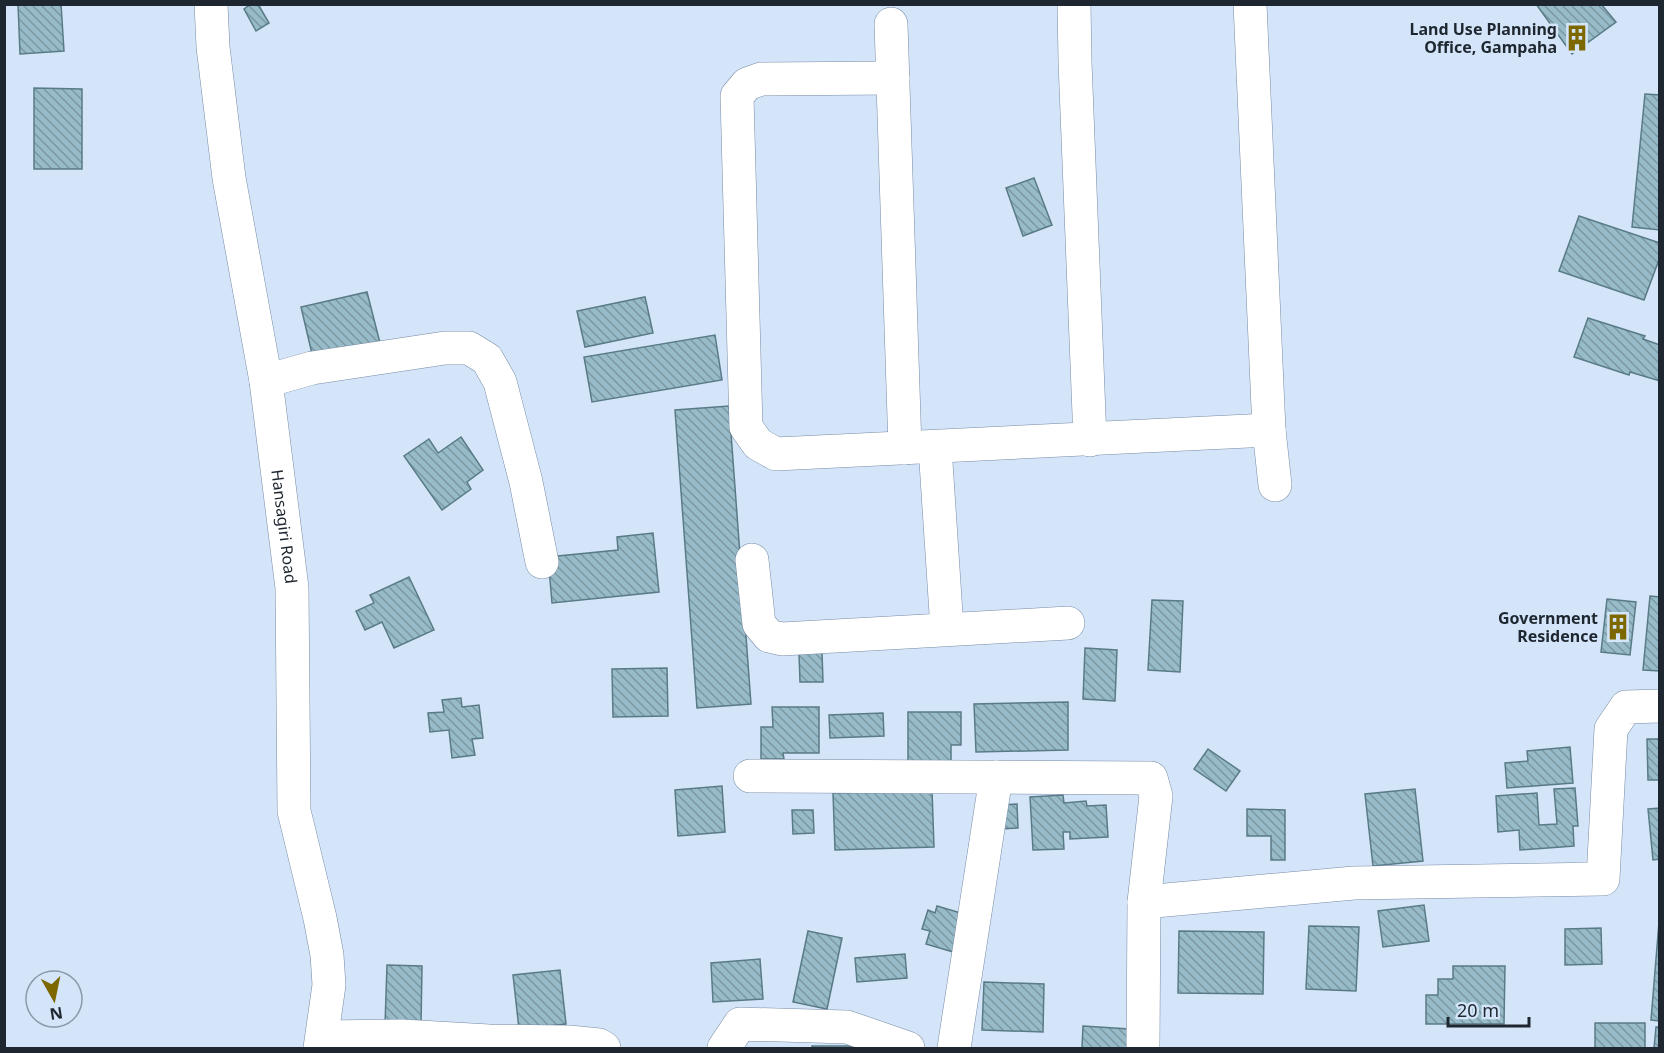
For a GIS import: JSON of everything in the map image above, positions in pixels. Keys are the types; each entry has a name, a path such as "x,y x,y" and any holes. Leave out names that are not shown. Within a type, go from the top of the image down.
{"street":[{"name":"Hansagiri Road","path":"211,4 213,47 229,178 266,381 292,588 294,811 327,955 329,985 322,1043"},
{"path":"1074,4 1074,62 1090,440"},
{"path":"1250,4 1269,430 1275,485"},
{"path":"891,24 920,447 947,629"},
{"path":"893,78 761,79 747,84 737,96 746,427 758,444 776,454 1269,430"},
{"path":"266,381 312,368 445,348 468,348 487,359 500,382 526,482 542,562"},
{"path":"752,560 759,624 770,636 782,639 1068,623"},
{"path":"1144,902 1354,883 1603,879 1611,729 1626,707 1659,706"},
{"path":"750,776 1151,778 1156,796 1144,902 1143,1048"},
{"path":"954,1048 996,777"},
{"path":"724,1048 741,1024 847,1028 908,1048"},
{"path":"322,1043 402,1036 489,1041 568,1042 599,1045 604,1048"}],"building":[{"path":"18,4 61,4 64,51 20,54"},
{"path":"251,4 258,4 269,23 256,31 244,9"},
{"name":"Land Use Planning Office, Gampaha","path":"1536,4 1601,4 1616,22 1572,54"},
{"path":"34,88 82,89 82,169 34,169"},
{"path":"1645,94 1660,95 1660,230 1632,227"},
{"path":"1034,178 1052,225 1023,236 1006,188"},
{"path":"1579,216 1660,243 1660,257 1644,300 1559,271"},
{"path":"367,292 380,343 313,358 301,307"},
{"path":"645,297 653,333 585,347 577,311"},
{"path":"1588,318 1645,336 1643,339 1660,345 1660,381 1630,372 1629,375 1574,357"},
{"path":"715,335 722,380 592,402 584,357"},
{"path":"729,406 751,704 697,708 675,410"},
{"path":"461,437 483,470 467,482 471,489 442,510 404,456 429,439 438,453"},
{"path":"653,533 659,592 552,603 548,557 618,550 617,537"},
{"path":"409,577 434,630 394,648 382,622 365,630 356,611 374,603 370,595"},
{"path":"1650,596 1660,597 1660,671 1643,670"},
{"name":"Government Residence","path":"1607,599 1636,602 1630,655 1601,652"},
{"path":"1152,600 1183,601 1180,672 1148,670"},
{"path":"1085,648 1117,650 1115,701 1083,699"},
{"path":"822,652 823,682 800,682 799,653"},
{"path":"667,668 668,716 613,717 612,669"},
{"path":"461,698 462,707 479,705 483,738 472,739 475,755 452,758 449,730 430,732 428,713 444,712 442,700"},
{"path":"1068,702 1068,750 976,752 974,704"},
{"path":"772,707 819,707 819,753 783,753 784,759 761,759 761,727 773,727"},
{"path":"908,712 961,712 961,745 951,745 951,761 908,761"},
{"path":"883,713 884,736 830,738 829,715"},
{"path":"1647,739 1660,739 1660,780 1648,780"},
{"path":"1570,747 1573,783 1507,788 1505,763 1528,761 1527,751"},
{"path":"1208,749 1240,771 1226,791 1194,769"},
{"path":"722,786 725,832 678,836 675,790"},
{"path":"1575,788 1578,826 1573,826 1574,846 1520,850 1519,830 1498,832 1496,796 1537,793 1539,825 1557,824 1554,789"},
{"path":"1415,789 1423,861 1373,866 1365,794"},
{"path":"932,790 934,847 835,850 833,793"},
{"path":"1063,795 1064,803 1086,801 1087,806 1106,805 1108,837 1070,839 1070,832 1063,832 1064,849 1033,850 1030,797"},
{"path":"1017,804 1018,828 1000,829 998,805"},
{"path":"1660,808 1660,859 1653,860 1648,809"},
{"path":"1247,809 1285,810 1285,860 1271,860 1271,836 1247,836"},
{"path":"792,810 813,810 814,833 793,834"},
{"path":"1424,905 1429,941 1383,947 1378,911"},
{"path":"937,906 971,916 960,954 926,944 930,931 922,929 928,910 935,913"},
{"path":"1660,910 1660,1021 1651,1020"},
{"path":"1309,926 1359,927 1356,991 1306,989"},
{"path":"1601,928 1602,964 1565,965 1565,929"},
{"path":"808,931 842,938 827,1009 793,1002"},
{"path":"1179,931 1264,932 1263,994 1178,993"},
{"path":"905,954 907,978 857,982 855,958"},
{"path":"760,959 763,999 713,1002 711,963"},
{"path":"387,965 422,966 421,1026 385,1025"},
{"path":"1453,966 1505,966 1504,1024 1426,1024 1426,995 1438,995 1438,979 1453,979"},
{"path":"560,970 566,1024 519,1029 513,975"},
{"path":"984,982 1044,984 1043,1032 982,1030"},
{"path":"1595,1023 1645,1023 1645,1048 1595,1048"},
{"path":"1083,1026 1129,1029 1128,1048 1082,1048"},
{"path":"1656,1027 1660,1027 1660,1048 1654,1048"},
{"path":"812,1046 855,1046 855,1048 812,1048"}],"place":[{"name":"Land Use Planning Office, Gampaha","path":"1577,38"},
{"name":"Government Residence","path":"1618,627"}]}
